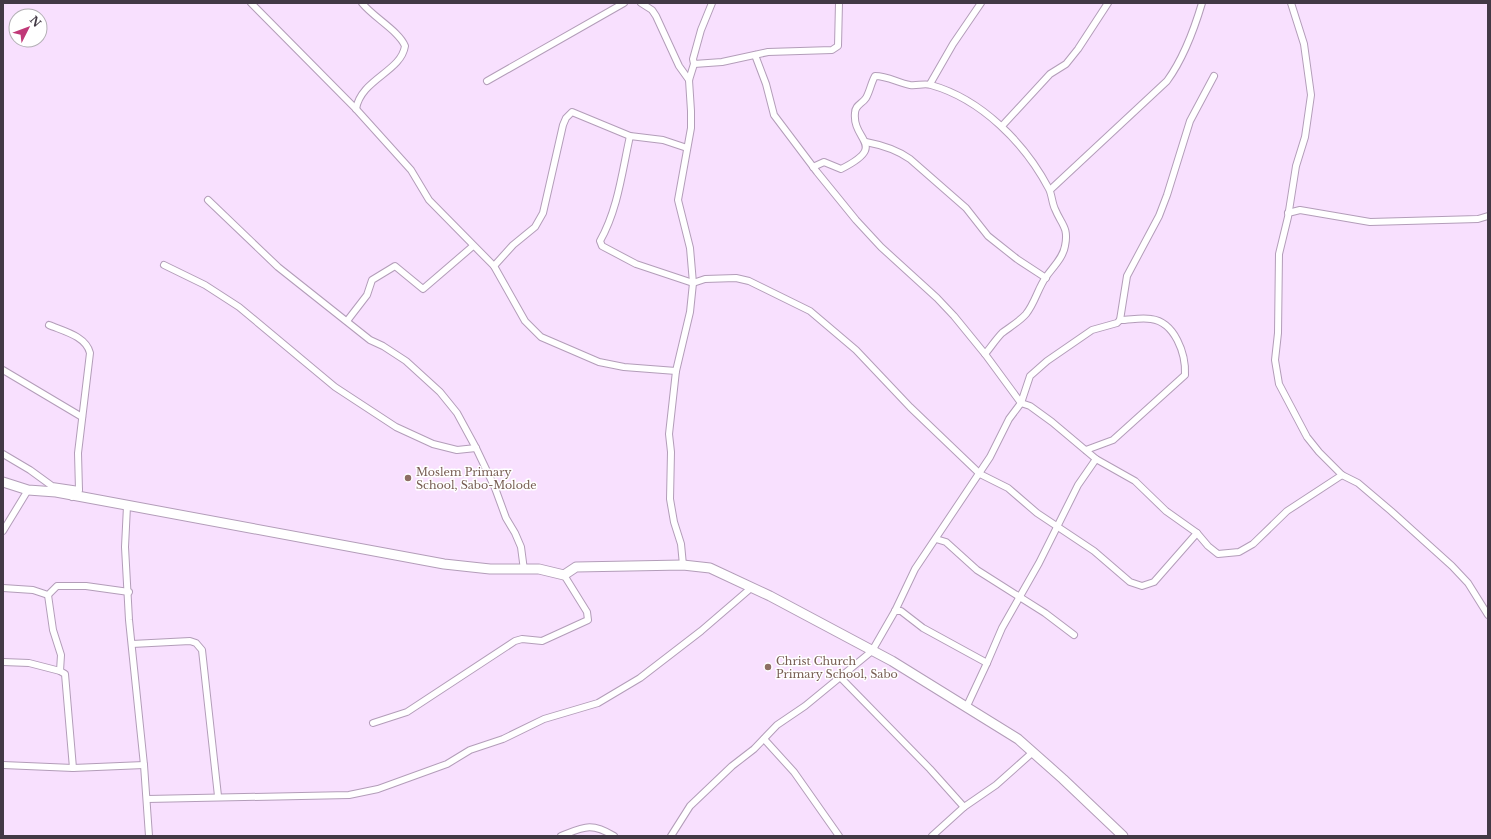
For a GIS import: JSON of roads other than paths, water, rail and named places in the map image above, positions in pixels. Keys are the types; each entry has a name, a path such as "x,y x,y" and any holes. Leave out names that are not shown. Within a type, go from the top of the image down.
{"street":[{"path":"251,3 356,109 411,170 429,200 494,266 525,321 541,337 599,362 624,367 676,371"},
{"path":"356,109 360,95 403,55 405,46 400,37 372,14 362,3"},
{"path":"487,80 624,3"},
{"path":"641,3 652,10 656,16 679,66 689,80"},
{"path":"683,565 681,544 674,522 670,499 671,452 669,434 676,371 690,312 693,283 690,248 678,200 687,148 691,111 689,80 701,30 712,3"},
{"path":"694,64 722,62 768,52 832,50 838,46 839,3"},
{"path":"930,84 953,44 981,3"},
{"path":"1002,126 1050,74 1066,64 1078,49 1108,3"},
{"path":"1050,190 1167,81 1175,70 1196,22 1202,3"},
{"path":"1291,3 1305,48 1311,95 1309,120 1296,166 1288,213 1281,242 1277,271 1276,375 1279,384 1307,437 1342,475 1358,483 1452,566 1468,583 1488,615"},
{"path":"755,55 766,84 774,115 856,220 882,247 937,298 985,354 1021,403 1036,410 1096,459 1135,482 1166,511 1197,533 1208,546 1218,554 1239,552 1253,544 1288,511 1342,475"},
{"path":"813,166 824,162 841,169 859,158 866,148 866,142 854,122 855,110 857,106 865,100 875,76 884,76 911,85 930,84 944,88 977,107 1002,126 1036,168 1050,190 1055,209 1064,224 1066,234 1065,247 1058,261 1046,278 1033,305 1025,316 1001,334 985,354"},
{"path":"1120,320 1127,276 1159,216 1190,121 1214,76"},
{"path":"494,266 513,245 539,222 543,213 563,125 569,114 572,112 630,136 663,140 687,148"},
{"path":"630,136 616,202 600,244 636,264 693,283 705,279 736,278 749,281 810,311 856,350 897,394 980,474 1008,488 1037,513 1094,551 1130,582 1142,586 1154,582 1197,533"},
{"path":"866,142 883,145 900,152 910,159 966,208 988,236 1017,259 1046,278"},
{"path":"208,200 278,267 370,340 383,346 406,362 440,392 457,413 495,488 506,518 515,533 520,546 524,570"},
{"path":"1288,213 1300,210 1370,222 1463,220 1478,219 1488,216"},
{"path":"347,322 367,295 372,280 395,266 423,289 474,246"},
{"path":"164,265 205,285 239,307 335,387 396,427 433,444 457,450 476,448"},
{"path":"671,836 690,806 732,766 754,749 777,725 805,706 841,678 872,651 895,611 907,584 990,457 1009,419 1021,403 1030,376 1047,361 1092,330 1117,323 1120,320 1151,319 1161,321 1168,327 1179,345 1184,360 1185,375 1114,440 1086,450"},
{"path":"49,325 76,336 89,349 78,453 79,490"},
{"path":"3,370 82,417"},
{"path":"3,454 30,470 52,486 79,490"},
{"path":"966,708 1002,628 1058,527 1078,485 1096,459"},
{"path":"3,482 28,490 56,492 444,564 472,568 524,570 539,568 564,575 587,612 588,620 542,641 522,639 515,641 407,712 373,723"},
{"path":"3,531 28,490"},
{"path":"72,496 79,490"},
{"path":"128,506 125,547 129,592 129,620 144,766 149,836"},
{"path":"936,539 946,542 977,570 1045,613 1074,635"},
{"path":"564,575 576,567 683,565 710,568 803,612 892,661 1018,739 1123,836"},
{"path":"48,595 57,586 86,586 129,592"},
{"path":"3,588 33,590 48,595"},
{"path":"147,799 218,796 361,794 378,790 447,764 470,750 503,739 544,719 598,703 615,694 640,678 701,631 751,588"},
{"path":"48,595 53,630 61,655 60,670"},
{"path":"895,611 901,611 923,628 987,663"},
{"path":"132,644 190,641 196,643 202,650 218,796"},
{"path":"3,662 29,663 60,670 65,674 73,768"},
{"path":"841,678 930,768 964,807"},
{"path":"764,739 794,772 839,836"},
{"path":"932,836 964,807 979,795 996,785 1033,752"},
{"path":"3,765 73,768 144,766"},
{"path":"561,836 581,828 593,826 614,836"}],"place":[{"name":"Moslem Primary School, Sabo-Molode","path":"408,478"},
{"name":"Christ Church Primary School, Sabo","path":"768,667"}]}
